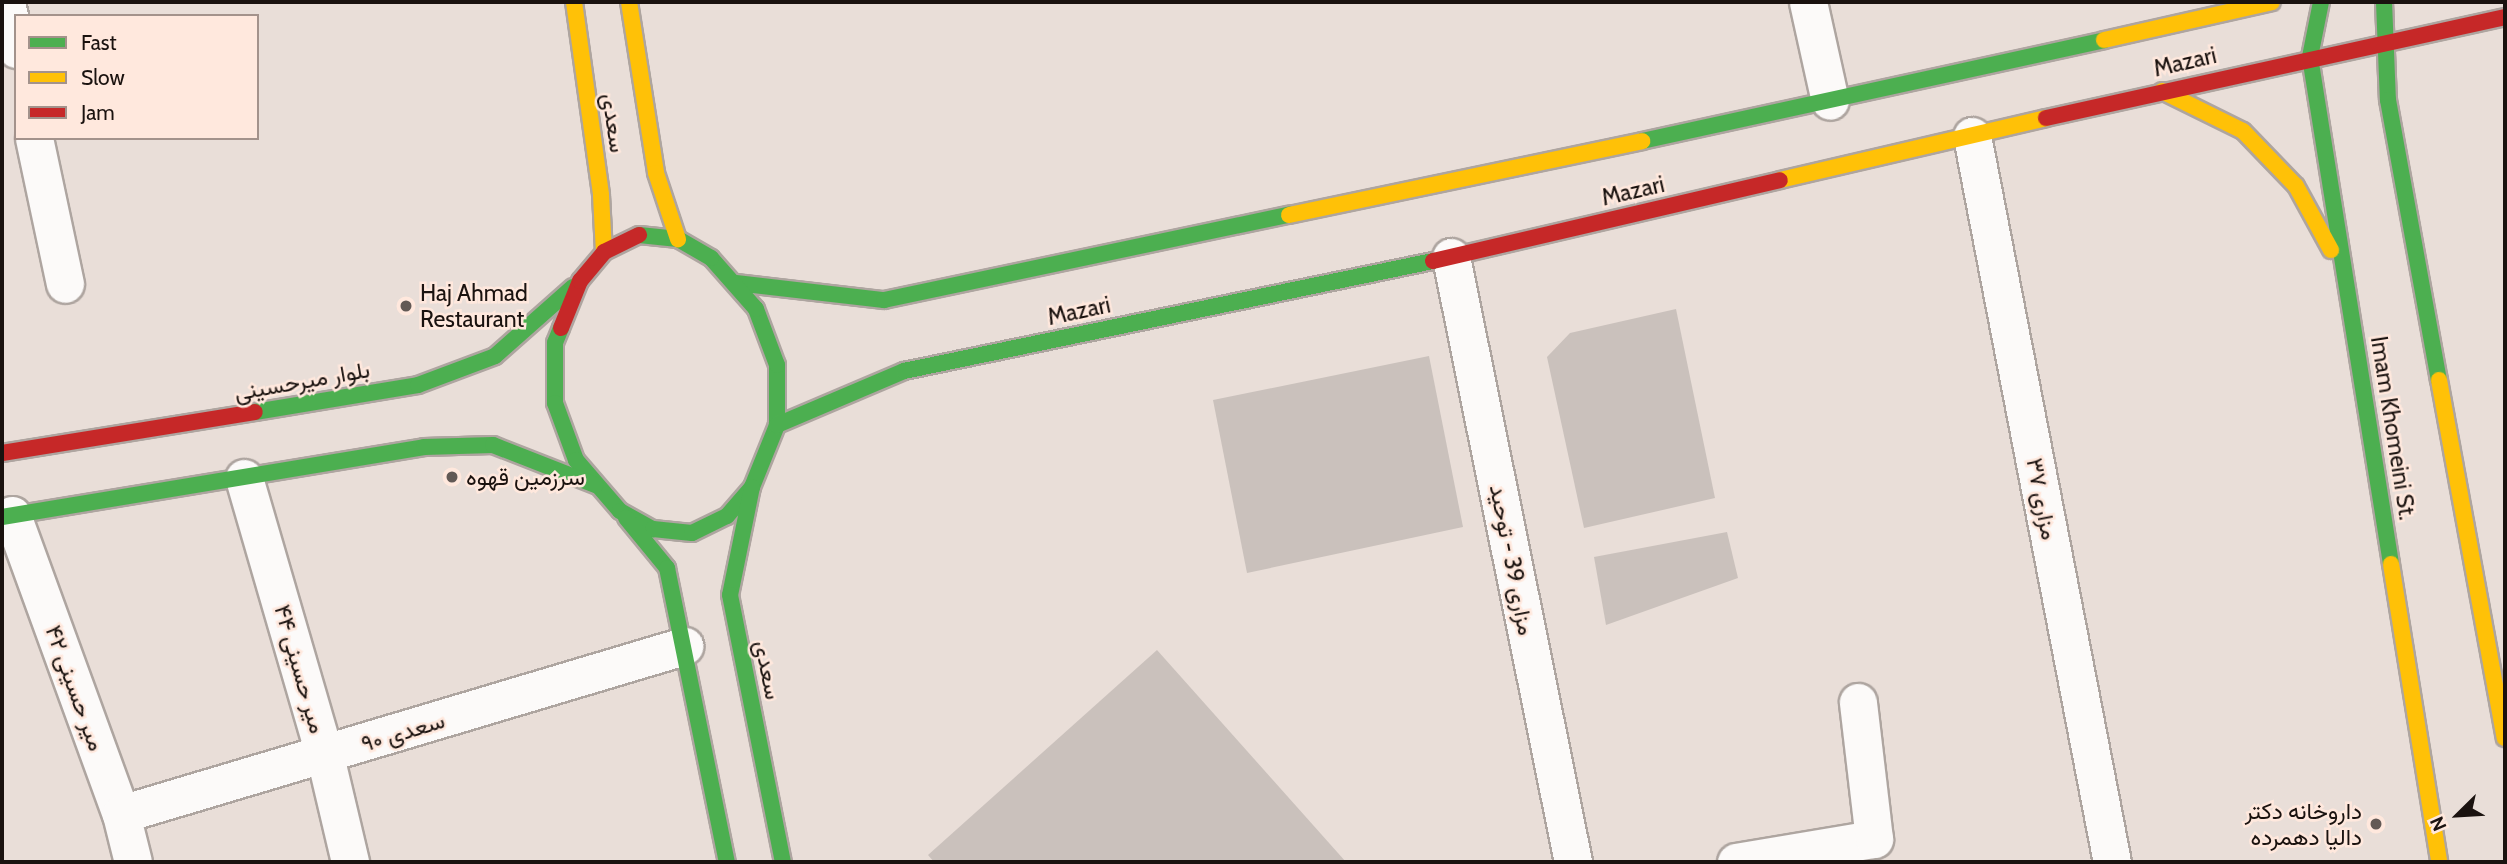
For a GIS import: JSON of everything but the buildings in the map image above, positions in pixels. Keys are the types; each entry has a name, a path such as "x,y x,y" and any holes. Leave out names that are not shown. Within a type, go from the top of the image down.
{"main road":[{"name":"سعدی","path":"574,2 601,195 604,252"},
{"name":"سعدی","path":"629,2 656,173 678,239"},
{"name":"Mazari","path":"736,284 884,300 1829,101 2272,2"},
{"name":"Imam Khomeini St.","path":"2321,2 2310,57 2439,862"},
{"path":"2384,2 2388,100 2505,738"},
{"name":"Mazari","path":"777,425 904,371 1451,257 2310,57 2505,17"},
{"path":"2162,91 2244,131 2296,186 2345,275"},
{"path":"620,510 653,529 692,533 727,516 752,487 777,425 776,365 756,309 712,258 678,239 639,235 604,252 580,281 555,343 555,403 576,460 667,568 727,862"},
{"name":"بلوار میرحسینی","path":"2,453 418,385 495,356 580,281"},
{"path":"7,516 424,447 493,445 596,485"},
{"name":"سعدی","path":"752,487 730,595 783,862"}],"street":[{"path":"6,2 14,40"},
{"path":"1808,2 1829,101"},
{"name":"مزاری ۳۷","path":"1972,135 2112,862"},
{"path":"34,140 65,284"},
{"name":"مزاری 39 - توحید","path":"1451,257 1573,862"},
{"name":"میر حسینی ۴۴","path":"244,478 325,756 350,862"},
{"name":"میر حسینی ۴۲","path":"7,516 121,814 133,862"},
{"name":"سعدی ۹۰","path":"121,814 325,756 684,646"},
{"path":"1736,862 1874,839 1858,702"}],"traffic: fast":[{"path":"2321,2 2310,57 2391,564"},
{"path":"2384,2 2388,100 2439,380"},
{"path":"1642,141 2104,40"},
{"path":"736,283 884,300 1289,215"},
{"path":"561,328 555,343 555,403 576,460 620,511 653,529 692,533 727,516 752,487 777,425 777,365 756,309 711,258 678,239 639,235"},
{"path":"777,425 904,371 1433,261"},
{"path":"255,412 418,385 495,356 573,287"},
{"path":"2,517 424,447 493,445 595,485"},
{"path":"752,487 730,595 783,862"},
{"path":"626,518 667,568 727,862"}],"traffic: slow":[{"path":"574,2 601,195 604,252"},
{"path":"629,2 656,173 678,239"},
{"path":"2104,40 2272,2"},
{"path":"2162,91 2243,131 2296,186 2331,250"},
{"path":"1780,180 2046,118"},
{"path":"1289,215 1642,141"},
{"path":"2439,380 2505,738"},
{"path":"2391,564 2439,862"}],"traffic: jam":[{"path":"2046,118 2505,17"},
{"path":"1433,261 1780,180"},
{"path":"561,328 580,281 604,252 639,235"},
{"path":"2,453 255,412"}],"place":[{"name":"Haj Ahmad Restaurant","path":"406,306"},
{"name":"سرزمین قهوه","path":"452,477"},
{"name":"داروخانه دکتر دالیا دهمرده","path":"2376,824"}]}
